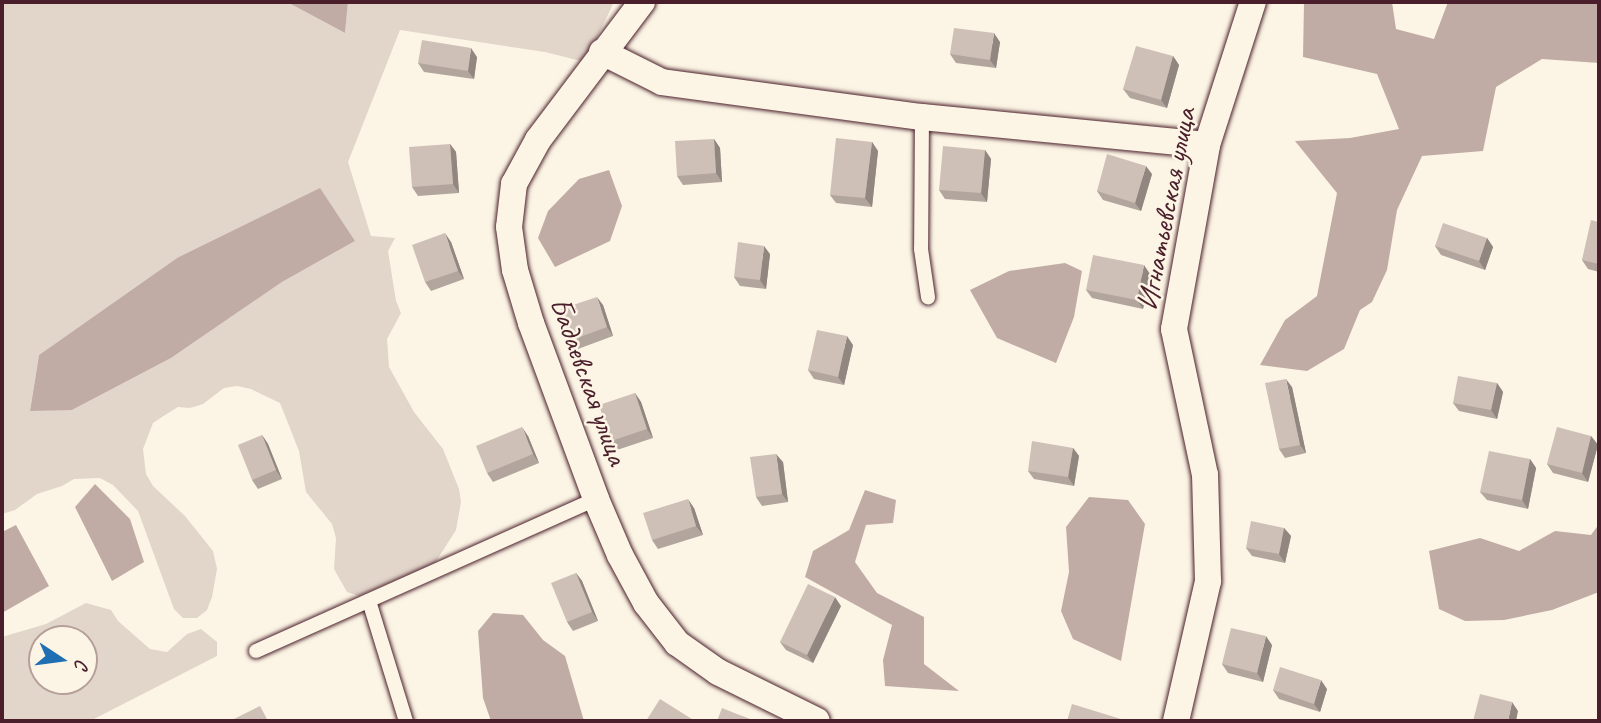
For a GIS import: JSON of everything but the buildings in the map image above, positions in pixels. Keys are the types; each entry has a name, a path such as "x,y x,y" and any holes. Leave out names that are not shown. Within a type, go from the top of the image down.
{"street":[{"name":"Бадаевская улица","path":"642,2 538,140 514,184 509,227 515,270 531,323 596,499 620,555 646,603 677,643 719,672 817,721"},
{"name":"Игнатьевская улица","path":"1176,721 1208,581 1205,475 1174,329 1207,145 1253,2"},
{"path":"602,52 662,82 922,117 1207,145"}],"lane":[{"path":"922,117 921,249 928,297"},
{"path":"256,651 596,499"},
{"path":"369,601 406,721"}],"shaded area":[{"path":"3,2 287,2 345,33 348,2 614,2 585,62 545,52 400,30 348,162 371,236 395,238 388,251 396,301 401,313 387,339 389,367 414,412 443,449 459,489 461,502 456,530 435,563 359,596 347,592 334,569 336,538 332,524 306,492 299,451 280,403 251,389 237,386 224,388 203,404 190,408 178,407 153,423 143,449 146,474 153,486 185,516 213,551 217,569 212,597 207,610 197,618 183,618 174,609 138,511 113,485 100,478 74,479 37,494 15,510 2,514","holes":["355,241 282,282 171,358 72,410 30,410 39,355 177,258"]},
{"path":"287,2 348,2 345,33"},
{"path":"1304,2 1392,2 1396,29 1434,39 1448,2 1599,2 1599,63 1542,59 1496,87 1483,151 1422,156 1397,210 1387,270 1372,302 1360,310 1344,349 1307,371 1260,365 1285,320 1317,296 1337,193 1295,141 1350,138 1399,129 1377,74 1303,57"},
{"path":"609,170 622,206 610,241 555,267 538,238 548,211 579,179"},
{"path":"320,188 355,241 282,282 171,358 72,410 30,411 39,355 177,258"},
{"path":"1065,263 1082,271 1074,317 1056,363 997,338 970,290 1009,271"},
{"path":"95,484 130,519 144,562 112,581 75,507"},
{"path":"865,490 896,500 893,523 866,525 855,562 877,593 924,617 924,664 959,691 885,686 883,660 892,625 805,577 813,551 849,530"},
{"path":"1089,497 1128,500 1145,524 1121,661 1073,639 1061,611 1069,572 1066,527"},
{"path":"1599,524 1599,592 1552,610 1504,620 1465,621 1439,609 1429,551 1480,538 1519,551 1555,531 1591,535"},
{"path":"16,525 49,586 2,613 2,532"},
{"path":"86,603 111,610 118,621 150,649 167,652 187,634 201,629 217,642 217,656 90,721 2,721 2,637 28,629 28,695 98,695 98,625 43,625"},
{"path":"493,613 523,615 543,640 565,656 584,721 491,721 483,698 478,631"}]}
